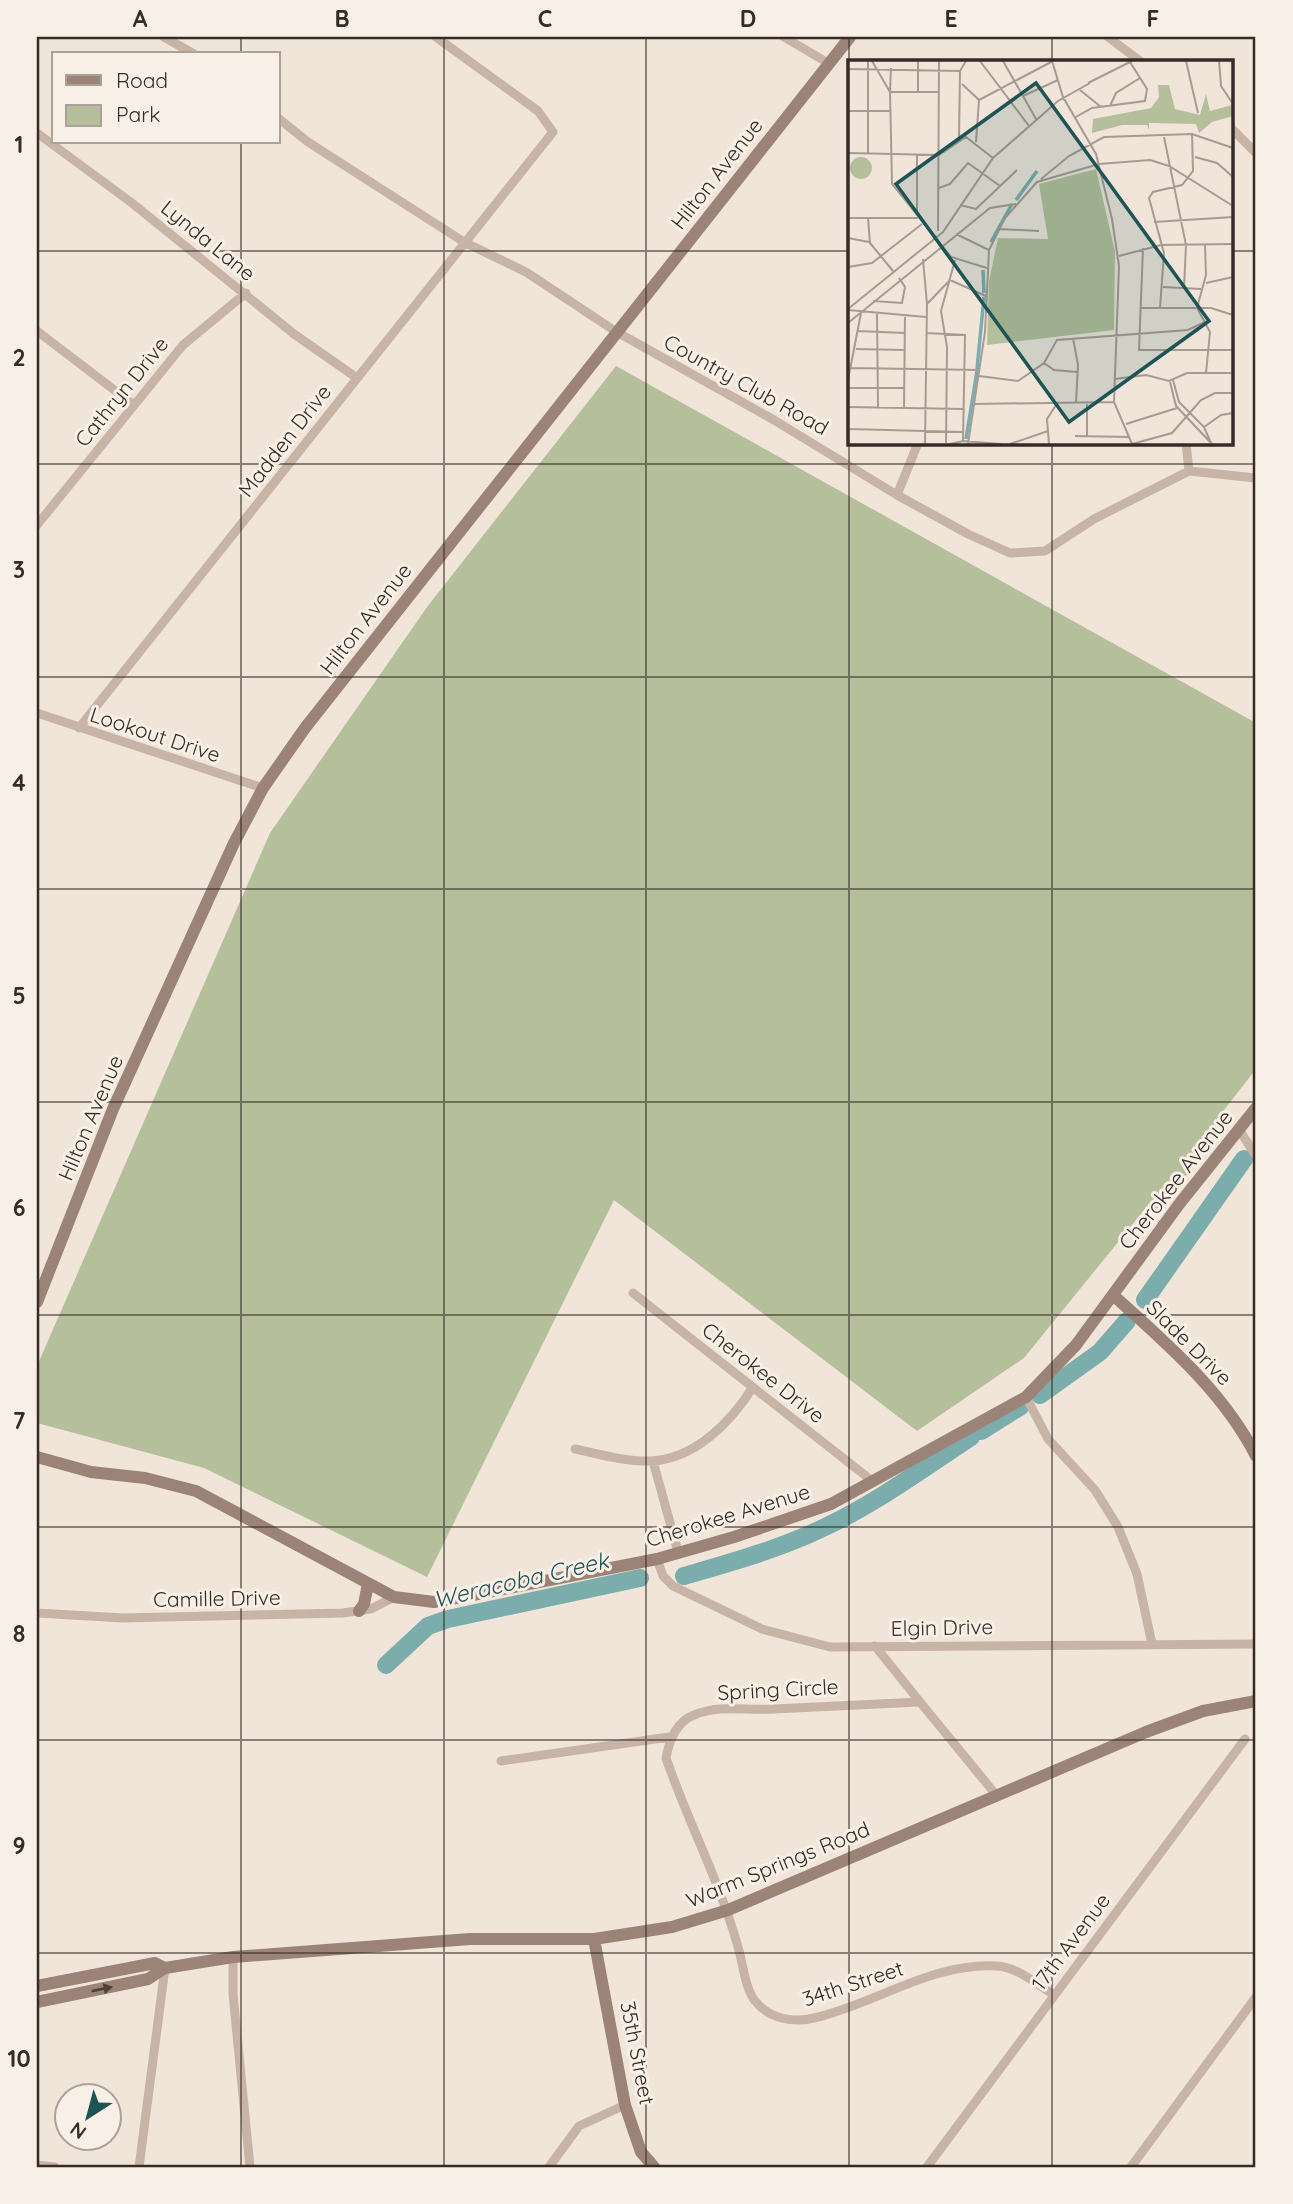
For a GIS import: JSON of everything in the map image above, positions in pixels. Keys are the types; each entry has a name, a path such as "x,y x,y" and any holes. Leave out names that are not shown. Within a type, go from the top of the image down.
{"street":[{"path":"164,37 190,52"},
{"name":"Madden Drive","path":"79,729 553,132 538,111 436,37"},
{"path":"784,37 828,63"},
{"name":"Hilton Avenue","path":"37,1302 113,1109 234,843 263,788 305,727 615,331 725,197 850,37"},
{"path":"1108,37 1139,60"},
{"name":"Country Club Road","path":"280,120 308,142 464,242 526,272 615,331 815,443 897,495 1010,554 1045,551 1094,519 1189,471"},
{"path":"1234,132 1256,153"},
{"name":"Lynda Lane","path":"37,133 52,142"},
{"name":"Lynda Lane","path":"54,144 246,293 294,334 357,378"},
{"name":"Cathryn Drive","path":"37,525 183,345 246,293"},
{"path":"37,331 134,405"},
{"path":"897,495 918,444"},
{"path":"1186,444 1189,471 1256,478"},
{"name":"Lookout Drive","path":"37,713 263,788"},
{"name":"Cherokee Avenue","path":"37,1457 91,1472 145,1478 196,1491 394,1597 434,1602 657,1559 809,1513 1026,1397 1076,1345 1180,1203 1256,1108"},
{"path":"1240,1131 1256,1156"},
{"name":"Cherokee Drive","path":"633,1293 871,1480"},
{"name":"Slade Drive","path":"1113,1295 1185,1360 1221,1402 1255,1452"},
{"path":"575,1449 653,1461 695,1447 740,1409 753,1387"},
{"path":"1026,1397 1048,1439 1095,1490 1118,1527 1137,1574 1152,1644"},
{"path":"653,1461 678,1552"},
{"name":"Elgin Drive","path":"657,1559 663,1576 673,1586 762,1629 830,1647 1256,1644"},
{"path":"359,1611 364,1604 368,1584"},
{"name":"Camille Drive","path":"37,1613 123,1618 211,1618 359,1611 394,1597"},
{"path":"876,1646 997,1796"},
{"name":"Warm Springs Road","path":"37,2002 148,1979 165,1968 233,1957 470,1940 594,1939 673,1927 728,1910 1203,1711 1256,1701"},
{"name":"Spring Circle","path":"670,1737 691,1715 723,1707 772,1709 920,1702"},
{"path":"501,1761 670,1737 666,1758 728,1910"},
{"name":"17th Avenue","path":"927,2167 1245,1739"},
{"name":"34th Street","path":"728,1910 753,1999 765,2013 782,2019 812,2019 947,1971 970,1968 999,1966 1022,1974 1054,1995"},
{"name":"35th Street","path":"594,1939 625,2105 640,2152 654,2167"},
{"path":"233,1957 233,1994 250,2167"},
{"name":"Warm Springs Road","path":"37,1986 155,1963 165,1968"},
{"path":"139,2167 165,1968"},
{"path":"1131,2167 1256,1997"},
{"path":"549,2167 579,2126 625,2105"},
{"path":"37,2165 55,2167"}],"green space":[{"path":"616,366 1256,723 1256,1069 1217,1119 1221,1127 1195,1163 1183,1162 1189,1172 1163,1208 1156,1209 1149,1204 1024,1358 917,1431 614,1200 427,1577 204,1468 37,1423 37,1366 270,833 427,607"}],"waterway":[{"name":"Weracoba Creek","path":"1145,1300 1244,1159"},
{"name":"Weracoba Creek","path":"1040,1395 1100,1352 1127,1321"},
{"name":"Weracoba Creek","path":"981,1431 1021,1406"},
{"name":"Weracoba Creek","path":"684,1576 773,1548 844,1518 971,1437"},
{"name":"Weracoba Creek","path":"386,1665 428,1626 448,1619 640,1578"}]}
